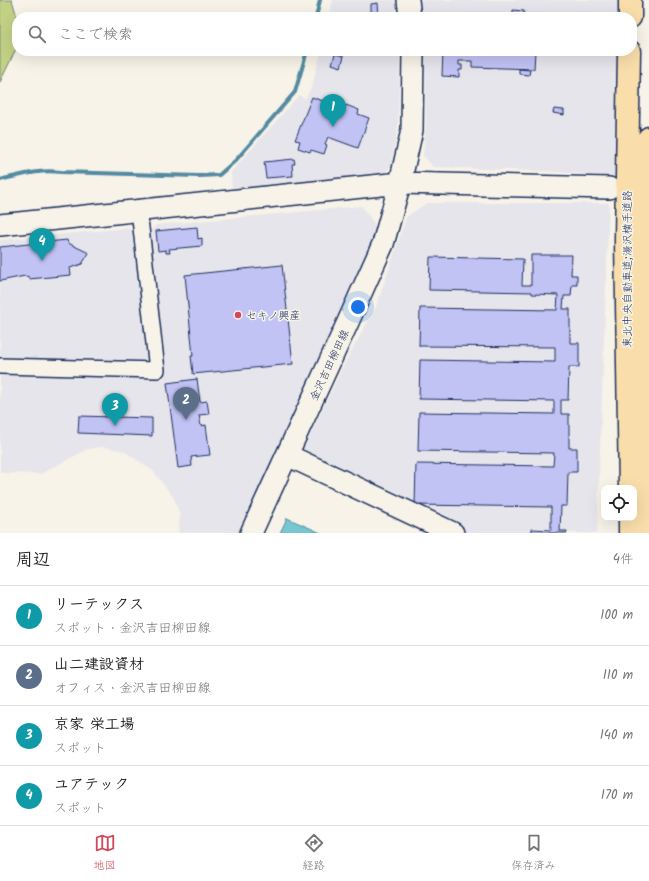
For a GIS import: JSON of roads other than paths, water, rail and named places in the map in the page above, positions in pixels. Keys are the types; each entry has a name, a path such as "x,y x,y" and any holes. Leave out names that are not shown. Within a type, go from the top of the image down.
{"highway":[{"path":"630,0 630,12"},
{"name":"東北中央自動車道;湯沢横手道路","path":"629,56 626,240 630,485"},
{"name":"東北中央自動車道;湯沢横手道路","path":"648,533 646,240 649,138"},
{"path":"630,521 630,533"}],"street":[{"path":"408,0 409,12"},
{"name":"金沢吉田柳田線","path":"251,533 383,244 400,183 412,130 414,56"},
{"path":"0,225 400,183 609,188"},
{"path":"0,366 157,370 139,210"},
{"path":"287,455 453,533"}],"water":[{"path":"287,518 321,533 280,533"}],"waterway":[{"path":"317,12 320,0"},
{"path":"0,180 45,171 199,176 219,175 236,160 295,92 306,56"}],"place":[{"name":"リーテックス","path":"333,127"},
{"name":"ユアテック","path":"42,261"},
{"name":"セキノ興産","path":"238,315"},
{"name":"山二建設資材","path":"186,420"},
{"name":"京家 栄工場","path":"115,426"}]}
